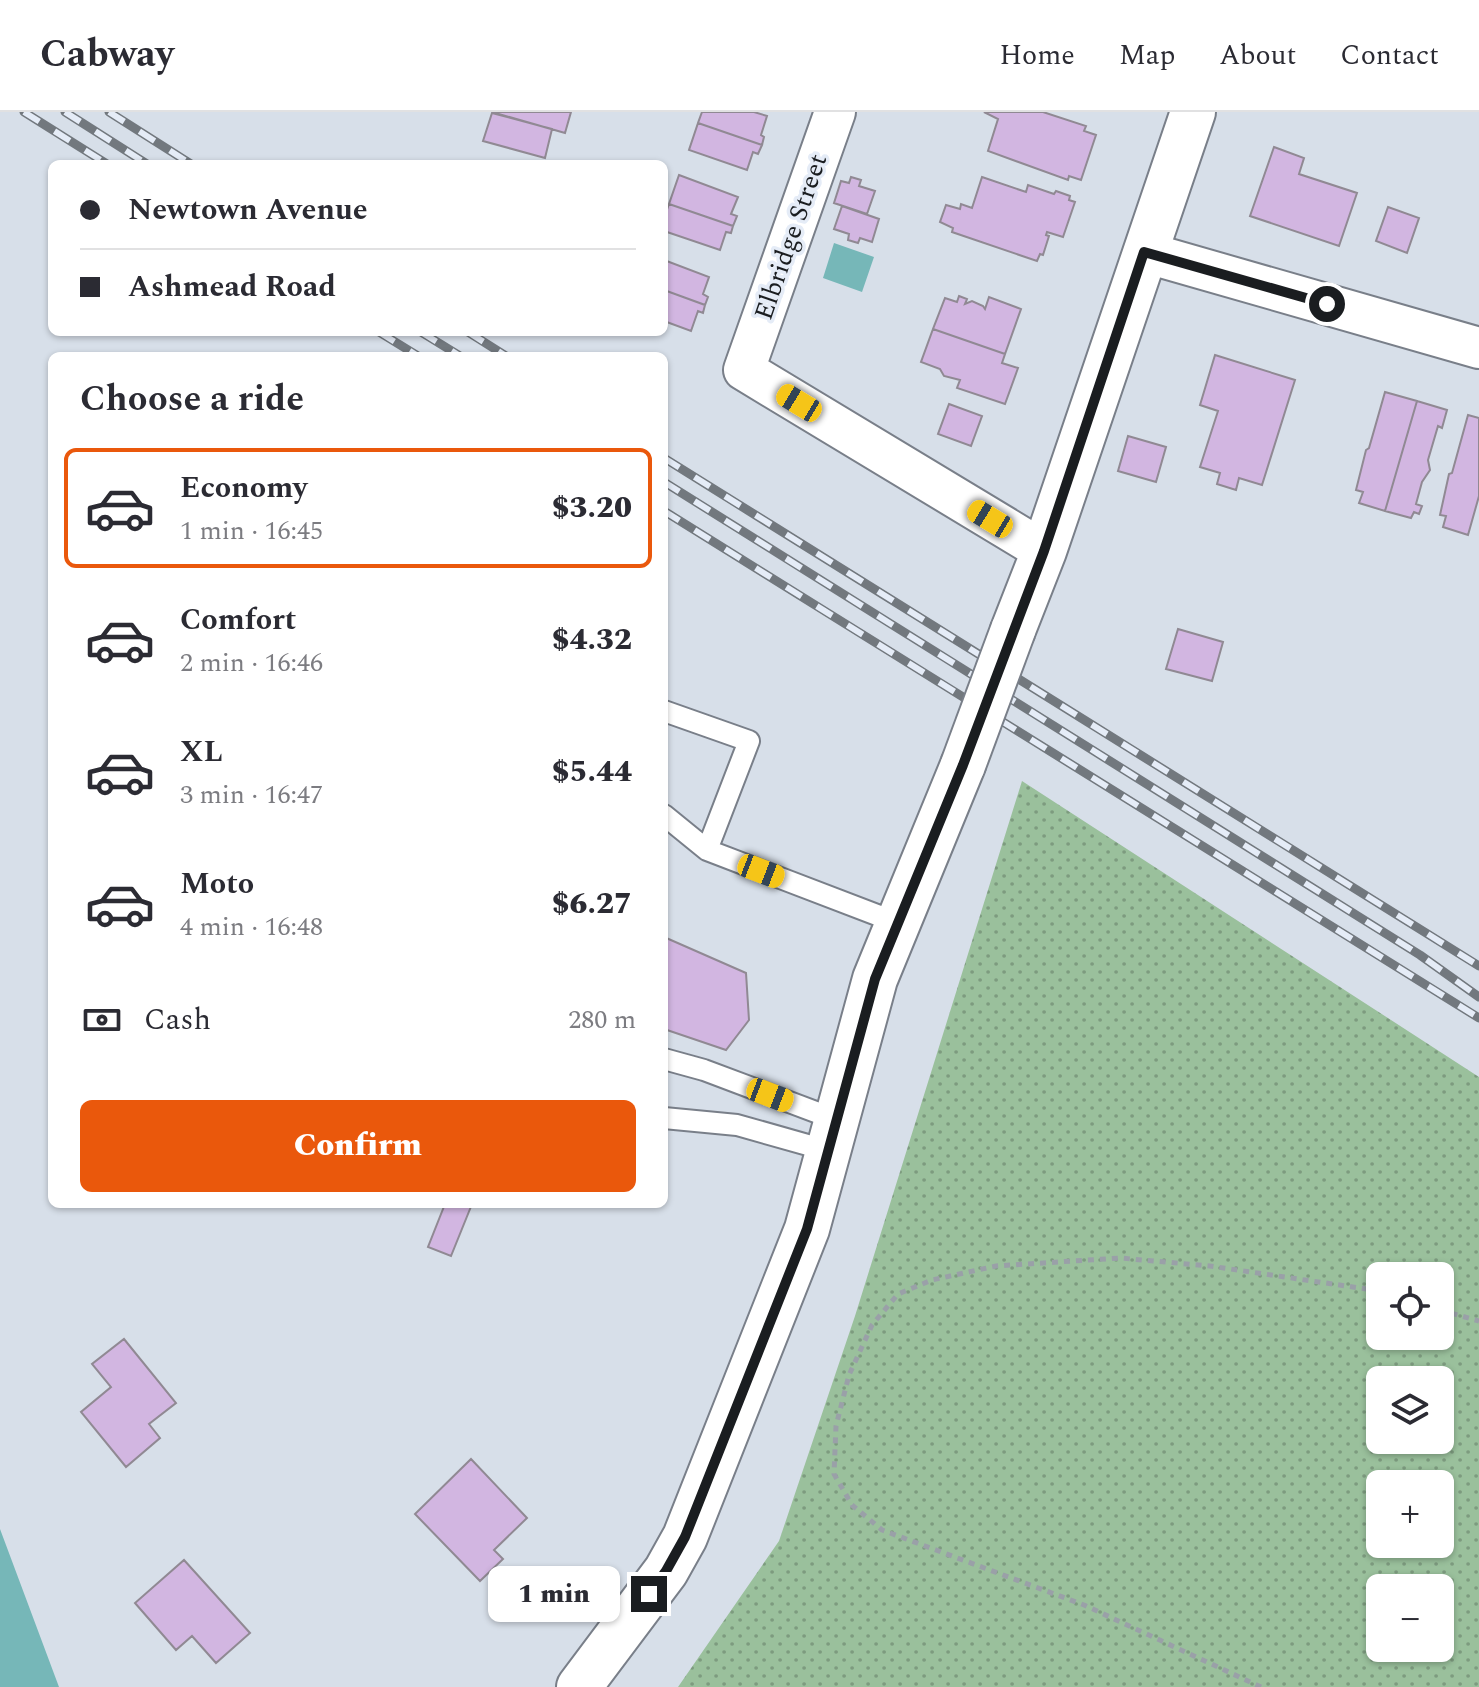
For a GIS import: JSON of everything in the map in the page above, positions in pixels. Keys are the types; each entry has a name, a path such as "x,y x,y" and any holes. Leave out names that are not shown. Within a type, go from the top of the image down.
{"street":[{"name":"Elbridge Street","path":"835,112 744,370 1044,551"},
{"path":"579,1687 666,1571 685,1537 807,1229 875,979 963,765 1044,551 1193,112"},
{"path":"1144,252 1479,348"}],"lane":[{"path":"668,712 749,741 707,850"},
{"path":"668,818 707,850 898,923"},
{"path":"668,1060 704,1070 833,1136"},
{"path":"668,1118 833,1136"}],"path":[{"path":"1261,1687 1084,1605 882,1530 852,1505 834,1474 836,1426 849,1375 872,1325 898,1294 932,1280 996,1266 1120,1258 1210,1266 1366,1289"},
{"path":"1454,1314 1479,1321"}],"shaded area":[{"path":"834,243 874,257 862,292 823,278"},
{"path":"1022,781 1479,1077 1479,1687 678,1687 779,1541 855,1316"},
{"path":"0,1529 59,1687 0,1687"}],"building":[{"path":"492,112 571,112 565,133"},
{"path":"702,112 754,112 767,116 761,135 764,137 762,145 698,123"},
{"path":"984,112 1043,112 1086,126 1084,131 1096,135 1081,180 1069,176 1068,180 988,151 998,119"},
{"path":"492,113 552,129 545,158 483,141"},
{"path":"698,123 762,145 758,154 753,152 747,170 689,150"},
{"path":"1274,147 1304,158 1299,174 1357,193 1339,246 1250,216"},
{"path":"679,175 738,197 731,214 737,216 733,226 669,204"},
{"path":"851,177 861,180 859,186 875,191 867,214 834,203 841,181 849,183"},
{"path":"982,177 1026,192 1028,185 1070,196 1069,200 1075,202 1063,237 1047,232 1049,236 1043,255 1040,254 1037,261 952,232 953,228 940,222 946,205 960,209 961,204 972,208"},
{"path":"669,204 733,226 731,233 726,232 720,250 668,232"},
{"path":"842,206 879,219 872,242 860,238 858,243 848,240 849,234 834,229"},
{"path":"1388,207 1419,218 1407,253 1376,241"},
{"path":"668,262 709,277 703,294 708,297 705,305 668,291"},
{"path":"668,291 705,305 703,313 698,311 691,331 668,322"},
{"path":"959,296 967,299 965,304 972,301 985,309 989,297 1021,309 1005,354 933,329 945,298 957,302"},
{"path":"933,329 1005,354 1002,363 1018,368 1005,404 957,388 960,380 944,376 940,369 921,362"},
{"path":"1215,355 1295,380 1262,485 1239,478 1236,490 1217,484 1220,473 1200,467 1218,411 1200,405"},
{"path":"1385,392 1417,401 1385,511 1359,503 1363,492 1356,490"},
{"path":"1417,401 1447,410 1442,428 1438,426 1428,460 1430,470 1422,482 1416,504 1422,506 1419,514 1414,512 1411,518 1385,511"},
{"path":"949,404 982,416 971,446 938,434"},
{"path":"1468,415 1479,418 1479,496 1468,535 1443,527 1446,516 1440,515"},
{"path":"1128,436 1166,447 1156,482 1118,471"},
{"path":"1178,629 1223,642 1212,681 1166,669"},
{"path":"668,939 746,973 749,1020 726,1050 668,1030"},
{"path":"443,1208 470,1208 451,1256 428,1247"},
{"path":"124,1339 176,1403 149,1424 160,1438 126,1467 81,1412 111,1387 92,1364"},
{"path":"471,1459 527,1518 494,1550 503,1559 480,1581 415,1514"},
{"path":"184,1560 250,1633 216,1663 192,1636 176,1650 135,1603"}],"railway":[{"path":"24,112 101,160"},
{"path":"65,112 141,160"},
{"path":"109,112 185,160"},
{"path":"386,336 412,352"},
{"path":"428,336 454,352"},
{"path":"474,336 500,352"},
{"path":"668,460 1479,966"},
{"path":"668,485 1420,955 1479,997"},
{"path":"668,513 1479,1018"}],"route":[{"path":"649,1594 685,1537 807,1229 875,979 963,765 1044,551 1144,252 1327,304"}]}
